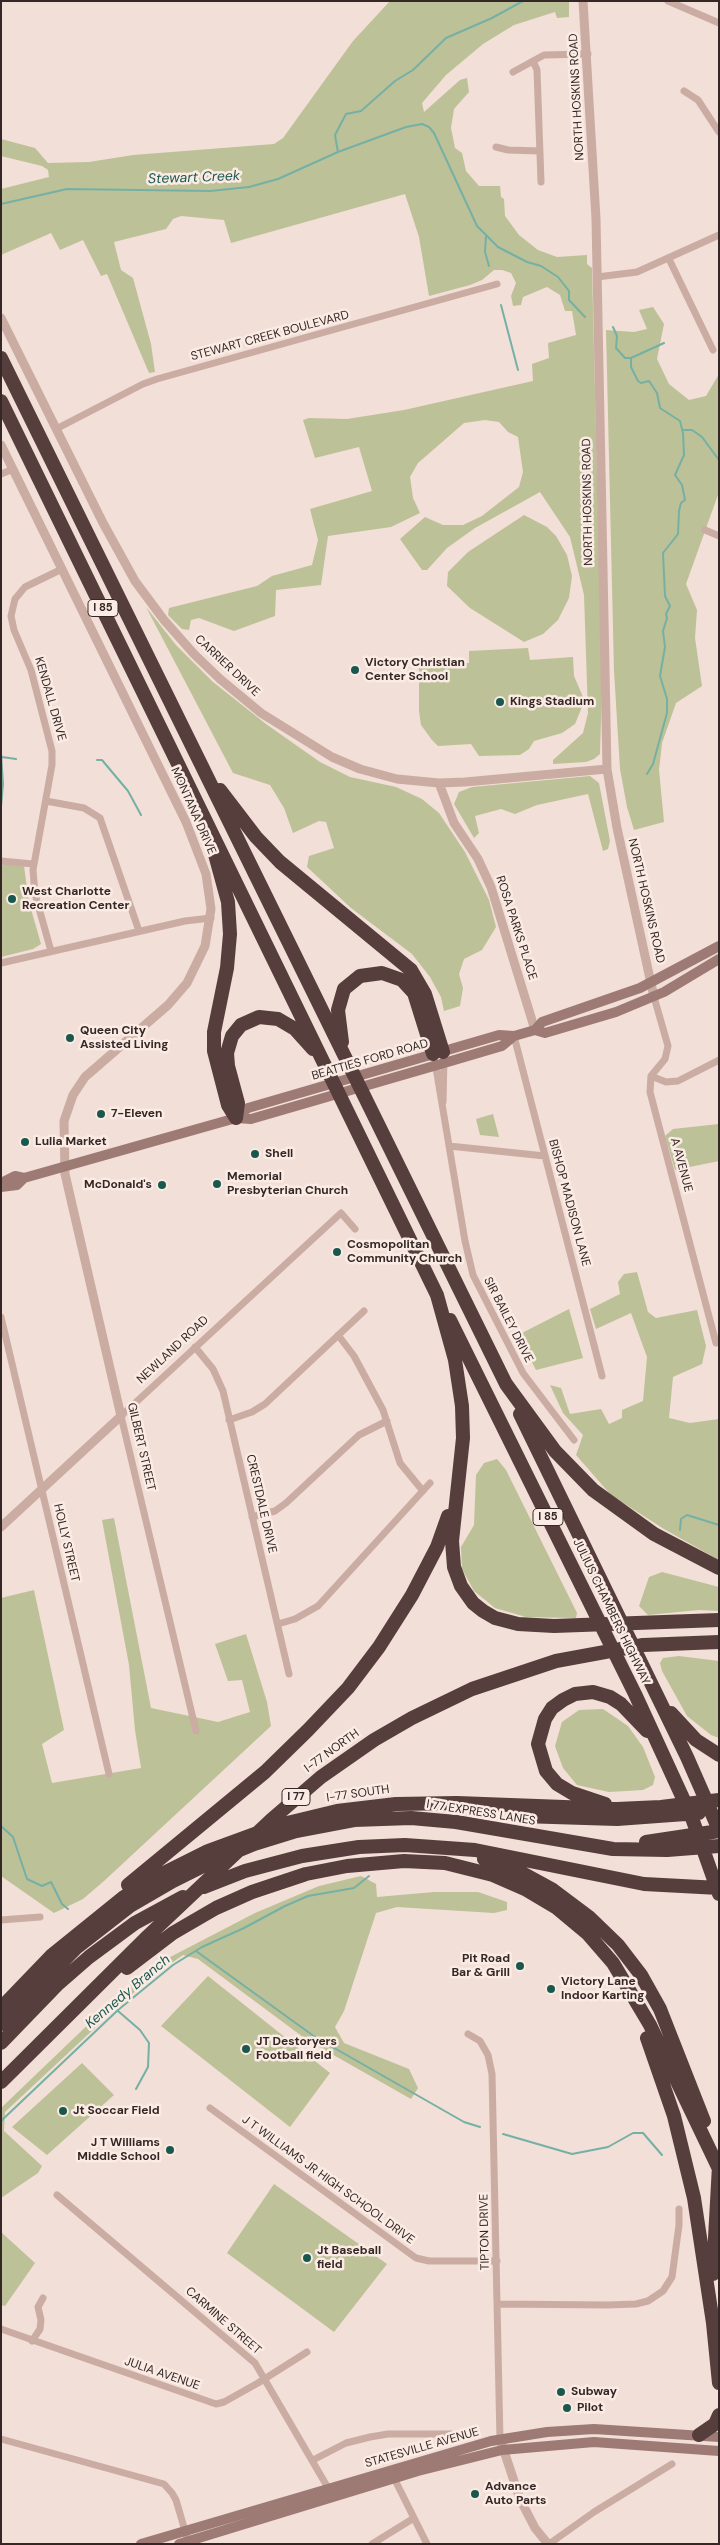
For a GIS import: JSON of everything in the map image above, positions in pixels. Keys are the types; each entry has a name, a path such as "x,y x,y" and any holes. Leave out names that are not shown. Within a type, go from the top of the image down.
{"highway":[{"name":"I 85","path":"1,358 506,1384"},
{"name":"I 85","path":"1,401 437,1295"},
{"path":"199,762 246,824 274,855 400,959 415,975 427,1000 439,1058"},
{"path":"204,815 226,891 230,923 229,957 215,1025 214,1051 228,1105 236,1118"},
{"path":"345,1055 338,1015 342,994 356,978 377,973 398,978 414,993 439,1058"},
{"path":"236,1118 238,1103 228,1066 227,1053 232,1036 245,1023 263,1016 282,1021 295,1029 322,1059"},
{"path":"437,1295 455,1360 462,1406 461,1456 455,1494 452,1560 458,1580 473,1603 495,1618 518,1624 578,1625 719,1620"},
{"name":"JULIUS CHAMBERS HIGHWAY","path":"437,1295 692,1818 718,1889 719,1906"},
{"path":"506,1384 555,1451 593,1490 654,1534 719,1568"},
{"name":"JULIUS CHAMBERS HIGHWAY","path":"506,1384 699,1783 719,1831"},
{"path":"99,1915 112,1897 160,1860 279,1759 348,1688 392,1627 417,1587 437,1547 455,1494"},
{"path":"697,1642 719,1648"},
{"name":"I 77","path":"697,1642 719,1642"},
{"name":"I-77 NORTH","path":"1,2082 148,1936 271,1820 350,1756 412,1718 472,1689 534,1668 591,1654 661,1644 697,1642"},
{"path":"625,1809 572,1793 551,1778 543,1764 539,1750 538,1738 542,1725 552,1708 563,1700 575,1694 593,1692 610,1697 620,1704 656,1741"},
{"path":"658,1697 696,1740 719,1755"},
{"name":"I-77 SOUTH","path":"1,2008 51,1956 99,1915 152,1879 201,1854 251,1834 306,1818 352,1809 403,1804 449,1803 663,1812 719,1800"},
{"path":"498,1806 511,1816 599,1819 663,1812 719,1810"},
{"name":"I 77 EXPRESS LANES","path":"1,2024 48,1975 91,1936 130,1906 172,1881 227,1855 290,1833 354,1820 411,1818 464,1823 550,1840 621,1850 678,1845 719,1846"},
{"path":"678,1845 719,1831"},
{"path":"1,2043 74,1969 135,1924 189,1894 245,1871 287,1859 330,1851 375,1846 420,1846 492,1853 644,1884 718,1889"},
{"path":"420,1846 473,1856 520,1872 567,1899 609,1935 641,1975 662,2014 698,2104 719,2167 716,2200 713,2323"},
{"path":"83,2002 163,1940 221,1906 286,1880 360,1864 391,1861 432,1862 487,1873 520,1886 547,1901 577,1924 596,1942 621,1974 643,2012 719,2167"},
{"path":"596,1942 637,2016 672,2108 694,2198 713,2323 719,2383"},
{"path":"699,2435 715,2424 719,2415"}],"main road":[{"name":"BEATTIES FORD ROAD","path":"536,1030 542,1022 622,995 652,982 719,946"},
{"name":"BEATTIES FORD ROAD","path":"1,1182 15,1176 24,1178 64,1168 236,1118 251,1119 380,1081 499,1035 514,1036 536,1030 545,1033 626,1009 654,997 719,959"},
{"name":"BEATTIES FORD ROAD","path":"236,1118 248,1108 376,1071 439,1058"},
{"name":"BEATTIES FORD ROAD","path":"1,1187 18,1185 24,1178"},
{"name":"STATESVILLE AVENUE","path":"331,2492 394,2478 547,2432 594,2429 719,2437"},
{"name":"STATESVILLE AVENUE","path":"141,2544 184,2538 464,2448 599,2442 719,2451"}],"street":[{"name":"NORTH HOSKINS ROAD","path":"583,1 588,54 597,277 607,769 617,828 654,997"},
{"path":"668,1 719,23"},
{"path":"513,72 544,55 588,54"},
{"path":"533,61 537,70 541,182"},
{"path":"684,90 698,100 718,127"},
{"path":"496,147 508,150 540,151"},
{"path":"597,277 637,272 719,235"},
{"path":"669,259 713,350"},
{"name":"STEWART CREEK BOULEVARD","path":"56,429 143,384 157,379 497,284"},
{"name":"CARRIER DRIVE","path":"1,318 110,537 135,580 173,631 220,679 280,726 332,757 384,776 439,783 607,769"},
{"name":"MONTANA DRIVE","path":"1,446 193,838 208,882 210,918 202,956 182,991 91,1071 75,1090 64,1121 64,1168"},
{"path":"1,474 13,469"},
{"path":"705,530 719,536"},
{"name":"KENDALL DRIVE","path":"51,951 35,894 33,864 52,765 51,743 28,660 14,630 11,616 15,599 25,587 62,569"},
{"name":"ROSA PARKS PLACE","path":"439,783 449,814 478,859 491,887 536,1030"},
{"path":"46,800 84,808 100,818 139,931"},
{"path":"1,861 33,864"},
{"path":"1,963 192,919 210,918"},
{"path":"654,997 668,1046 665,1059 651,1076 666,1082 678,1081 719,1060"},
{"name":"BISHOP MADISON LANE","path":"514,1036 602,1376"},
{"name":"SIR BAILEY DRIVE","path":"439,1058 443,1105 466,1247 478,1285 523,1373 574,1440"},
{"name":"A AVENUE","path":"651,1076 649,1088 716,1343"},
{"path":"449,1146 545,1156"},
{"name":"GILBERT STREET","path":"64,1168 196,1732"},
{"name":"NEWLAND ROAD","path":"1,1527 341,1213 354,1229"},
{"path":"229,1420 260,1407 364,1311"},
{"name":"HOLLY STREET","path":"1,1317 109,1774"},
{"path":"338,1335 362,1370 387,1421 400,1463 423,1491"},
{"name":"CRESTDALE DRIVE","path":"195,1346 218,1380 289,1674"},
{"path":"252,1517 281,1507 359,1435 387,1421"},
{"path":"278,1624 304,1615 322,1602 430,1483"},
{"path":"1,1920 40,1917"},
{"name":"TIPTON DRIVE","path":"468,2034 480,2041 492,2067 501,2445"},
{"name":"J T WILLIAMS JR HIGH SCHOOL DRIVE","path":"210,2108 416,2258 428,2261 497,2261"},
{"name":"CARMINE STREET","path":"57,2196 248,2356 266,2378 331,2492"},
{"path":"498,2304 617,2305 648,2301 663,2291 672,2277 679,2226 679,2209"},
{"path":"32,2341 40,2329 41,2320 38,2306 43,2298"},
{"name":"JULIA AVENUE","path":"1,2329 216,2404 224,2402 266,2378 307,2352"},
{"path":"313,2460 333,2448 370,2437 388,2434 451,2434"},
{"path":"1,2439 164,2484 172,2493 184,2538"},
{"path":"501,2445 520,2499 535,2528 548,2544 594,2512 672,2464"},
{"path":"394,2478 427,2544"},
{"path":"372,2544 414,2518"}],"green space":[{"path":"390,1 569,1 569,17 557,18 555,12 514,25 483,44 446,75 422,103 424,112 460,80 467,78 469,92 454,109 451,128 455,148 462,153 466,171 479,186 500,186 501,197 504,199 505,216 519,235 538,250 557,257 587,255 587,264 592,268 602,682 600,754 586,762 553,764 553,760 583,733 588,713 584,595 570,537 540,492 475,528 447,548 427,570 422,570 400,539 425,517 443,525 463,525 482,516 519,487 523,472 518,437 508,432 499,422 485,420 464,423 418,463 410,477 413,498 420,513 391,527 328,536 321,585 276,590 275,616 234,631 199,618 191,620 189,630 182,629 168,615 169,608 257,586 272,576 312,565 318,540 310,509 372,491 359,447 315,458 303,420 309,418 347,419 404,410 533,381 532,364 549,358 548,343 576,335 572,311 565,311 560,295 547,287 523,297 521,305 513,306 511,296 516,283 511,273 494,270 482,280 470,285 429,296 419,237 405,194 231,243 224,220 181,216 173,219 166,229 114,242 121,270 133,278 151,344 155,372 149,373 107,274 101,276 83,240 60,250 51,233 1,255 1,189 49,177 48,170 42,166 1,156 1,139 35,148 48,163 89,162 133,155 274,144 283,138 353,41"},
{"path":"653,307 664,324 657,359 669,384 689,400 706,396 719,374 719,492 686,584 697,610 695,638 702,686 676,703 662,743 659,770 664,822 634,830 627,807 620,769 614,671 606,330 634,332 647,329 639,310"},
{"path":"524,515 547,527 556,536 567,555 572,576 569,598 558,620 543,634 524,642 470,608 447,586 448,572 468,552"},
{"path":"146,607 176,645 213,682 266,724 320,762 350,777 396,787 422,799 439,813 465,852 489,900 496,927 482,950 464,959 459,974 463,988 460,1006 444,1011 441,997 430,977 412,954 351,908 307,867 309,856 334,848 326,822 319,821 293,833 284,808 270,785 233,773"},
{"name":"Kings Stadium","path":"528,648 530,660 573,657 574,676 583,697 582,707 575,724 562,733 534,741 529,749 520,755 479,756 471,744 438,746 421,725 419,711 419,665 469,663 469,651"},
{"path":"590,776 599,783 610,841 608,849 603,851 588,794 537,805 515,814 501,809 475,816 479,833 474,838 454,804 459,792 472,787"},
{"path":"1,864 24,866 29,902 41,944 33,949 1,957"},
{"path":"493,1114 499,1137 480,1135 476,1119"},
{"path":"719,1124 719,1161 675,1170 665,1136 673,1129"},
{"path":"637,1272 648,1312 656,1318 697,1310 706,1346 702,1364 673,1377 669,1418 690,1423 719,1419 719,1560 664,1529 611,1495 576,1455 583,1435 563,1413 550,1385 561,1388 570,1414 601,1409 609,1424 622,1418 622,1410 643,1401 647,1357 631,1313 596,1329 590,1309 620,1294 618,1282 624,1274"},
{"path":"569,1309 583,1358 536,1370 518,1335"},
{"path":"497,1459 506,1470 577,1613 576,1618 526,1617 495,1608 474,1591 462,1569 461,1547 474,1525 476,1475 484,1463"},
{"path":"114,1518 151,1708 218,1722 250,1712 242,1680 228,1681 215,1644 246,1634 267,1702 271,1726 104,1881 83,1899 54,1913 1,1876 1,1598 34,1590 64,1730 42,1744 52,1783 141,1768 135,1730 129,1665 102,1520"},
{"path":"662,1572 719,1587 719,1611 699,1610 648,1615 639,1606 649,1577"},
{"path":"679,1656 719,1661 719,1738 711,1735 687,1716 662,1671 660,1663 663,1658"},
{"path":"603,1709 628,1726 643,1747 655,1777 653,1785 643,1790 609,1792 577,1785 563,1768 555,1746 562,1722 579,1710"},
{"path":"361,1876 376,1884 377,1897 434,1892 478,1892 507,1902 507,1910 494,1913 397,1907 376,1913 344,2011 335,2027 344,2043 409,2069 418,2088 411,2099 307,2040 198,1959 183,1955 126,1999 5,2112 4,2131 42,2166 38,2173 1,2198 1,2108 122,1992 151,1967 255,1913 319,1886"},
{"name":"JT Destoryers Football field","path":"208,1976 330,2073 290,2127 161,2026"},
{"name":"Jt Soccar Field","path":"82,2063 114,2095 47,2155 12,2127"},
{"name":"Jt Baseball field","path":"274,2184 387,2264 334,2332 227,2253"},
{"path":"1,2232 35,2263 5,2306 1,2305"}],"waterway":[{"name":"Stewart Creek","path":"338,152 335,135 346,114 361,111 395,81 413,70 446,38 492,18 523,1"},
{"path":"1,204 67,189 210,191 249,187 278,179 338,152 406,127 422,124 429,127 434,133 477,226 498,247 527,262 541,266 558,277 569,291 569,300 585,317"},
{"path":"486,236 485,252 489,266"},
{"path":"501,305 518,370"},
{"path":"613,327 617,336 616,348 625,358 631,358 664,343"},
{"path":"631,358 631,367 638,381 641,383 649,381 657,393 660,408 680,421 683,433 684,455 675,475 682,485 685,500 681,503 679,511 678,534 663,553 665,596 670,606 666,614 667,618 663,631 665,647 660,676 667,699 667,713 653,764 647,774"},
{"path":"683,430 692,430 702,437 719,460"},
{"path":"1,753 3,784 1,807"},
{"path":"2,757 16,759"},
{"path":"97,760 102,760 128,791 141,815"},
{"name":"Kennedy Branch","path":"680,1530 681,1519 687,1515 719,1525"},
{"path":"1,1826 13,1837 27,1879 42,1886 51,1882 62,1904 68,1909"},
{"name":"Kennedy Branch","path":"1,2121 118,2010 173,1965 202,1947 244,1928 285,1906 308,1896 354,1888 369,1876"},
{"path":"196,1951 315,2037 464,2122 480,2127"},
{"path":"118,2011 140,2030 149,2043 148,2067 136,2089"},
{"path":"503,2134 572,2154 608,2147 633,2133 643,2133 662,2155"}],"place":[{"name":"Victory Christian Center School","path":"355,670"},
{"name":"Kings Stadium","path":"500,702"},
{"name":"West Charlotte Recreation Center","path":"12,899"},
{"name":"Queen City Assisted Living","path":"70,1038"},
{"name":"7-Eleven","path":"101,1114"},
{"name":"Lulia Market","path":"25,1142"},
{"name":"Shell","path":"255,1154"},
{"name":"Memorial Presbyterian Church","path":"217,1184"},
{"name":"McDonald's","path":"162,1185"},
{"name":"Cosmopolitan Community Church","path":"337,1252"},
{"name":"Pit Road Bar & Grill","path":"520,1966"},
{"name":"Victory Lane Indoor Karting","path":"551,1989"},
{"name":"JT Destoryers Football field","path":"246,2049"},
{"name":"Jt Soccar Field","path":"63,2111"},
{"name":"J T Williams Middle School","path":"170,2150"},
{"name":"Jt Baseball field","path":"307,2258"},
{"name":"Subway","path":"561,2392"},
{"name":"Pilot","path":"567,2408"},
{"name":"Advance Auto Parts","path":"475,2494"}]}
